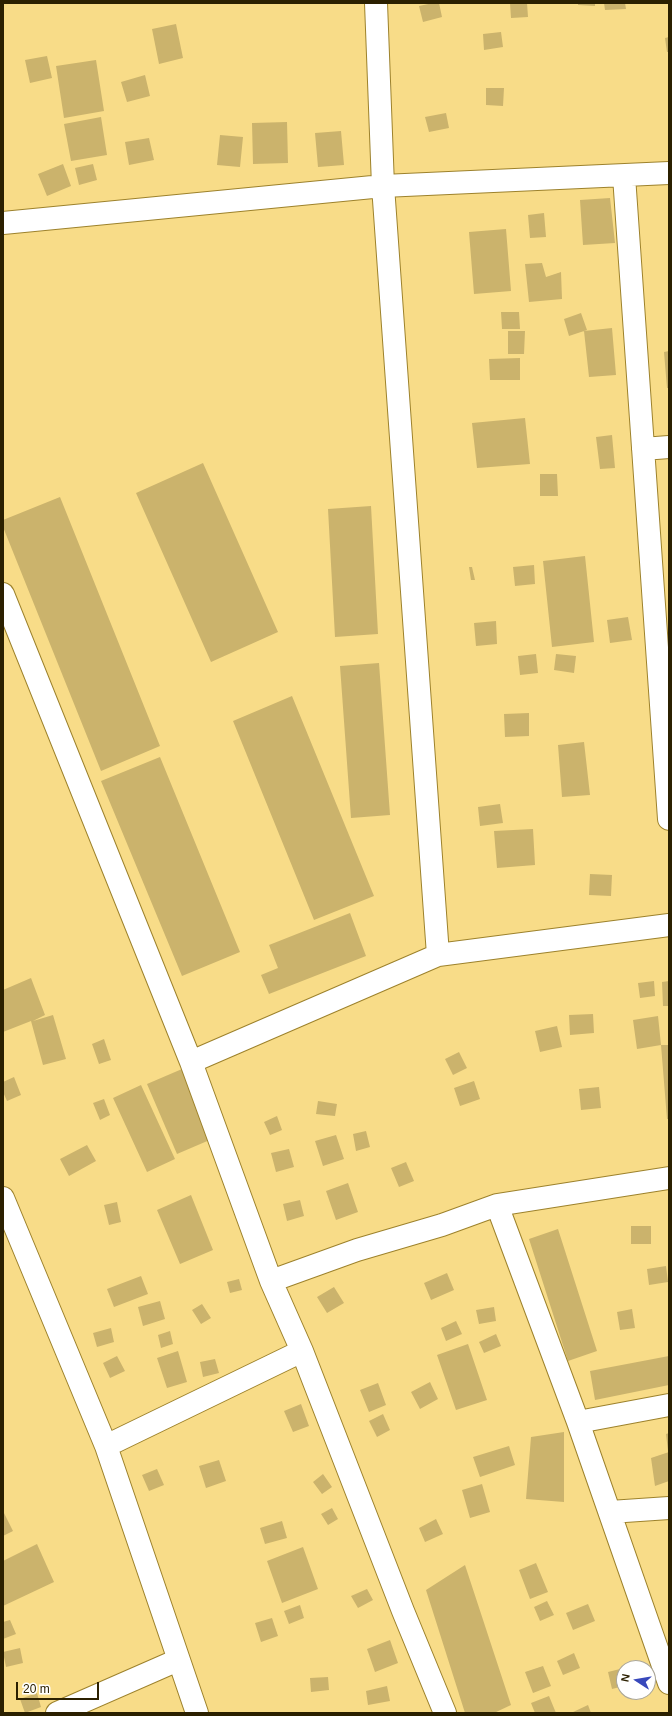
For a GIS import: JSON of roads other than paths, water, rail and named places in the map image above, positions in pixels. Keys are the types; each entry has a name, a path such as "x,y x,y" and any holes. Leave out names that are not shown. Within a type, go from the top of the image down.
{"street":[{"path":"376,3 383,186 438,955"},
{"path":"3,223 383,186 669,173"},
{"path":"624,176 669,819"},
{"path":"643,449 669,447"},
{"path":"3,594 191,1062 271,1281 302,1351 403,1611 445,1713"},
{"path":"191,1062 438,955 669,926"},
{"path":"271,1281 357,1250 442,1225 497,1205 669,1178"},
{"path":"3,1198 106,1446 197,1713"},
{"path":"497,1205 578,1422 669,1683"},
{"path":"106,1446 302,1351"},
{"path":"578,1422 669,1406"},
{"path":"610,1512 669,1508"},
{"path":"57,1713 178,1660"}]}
